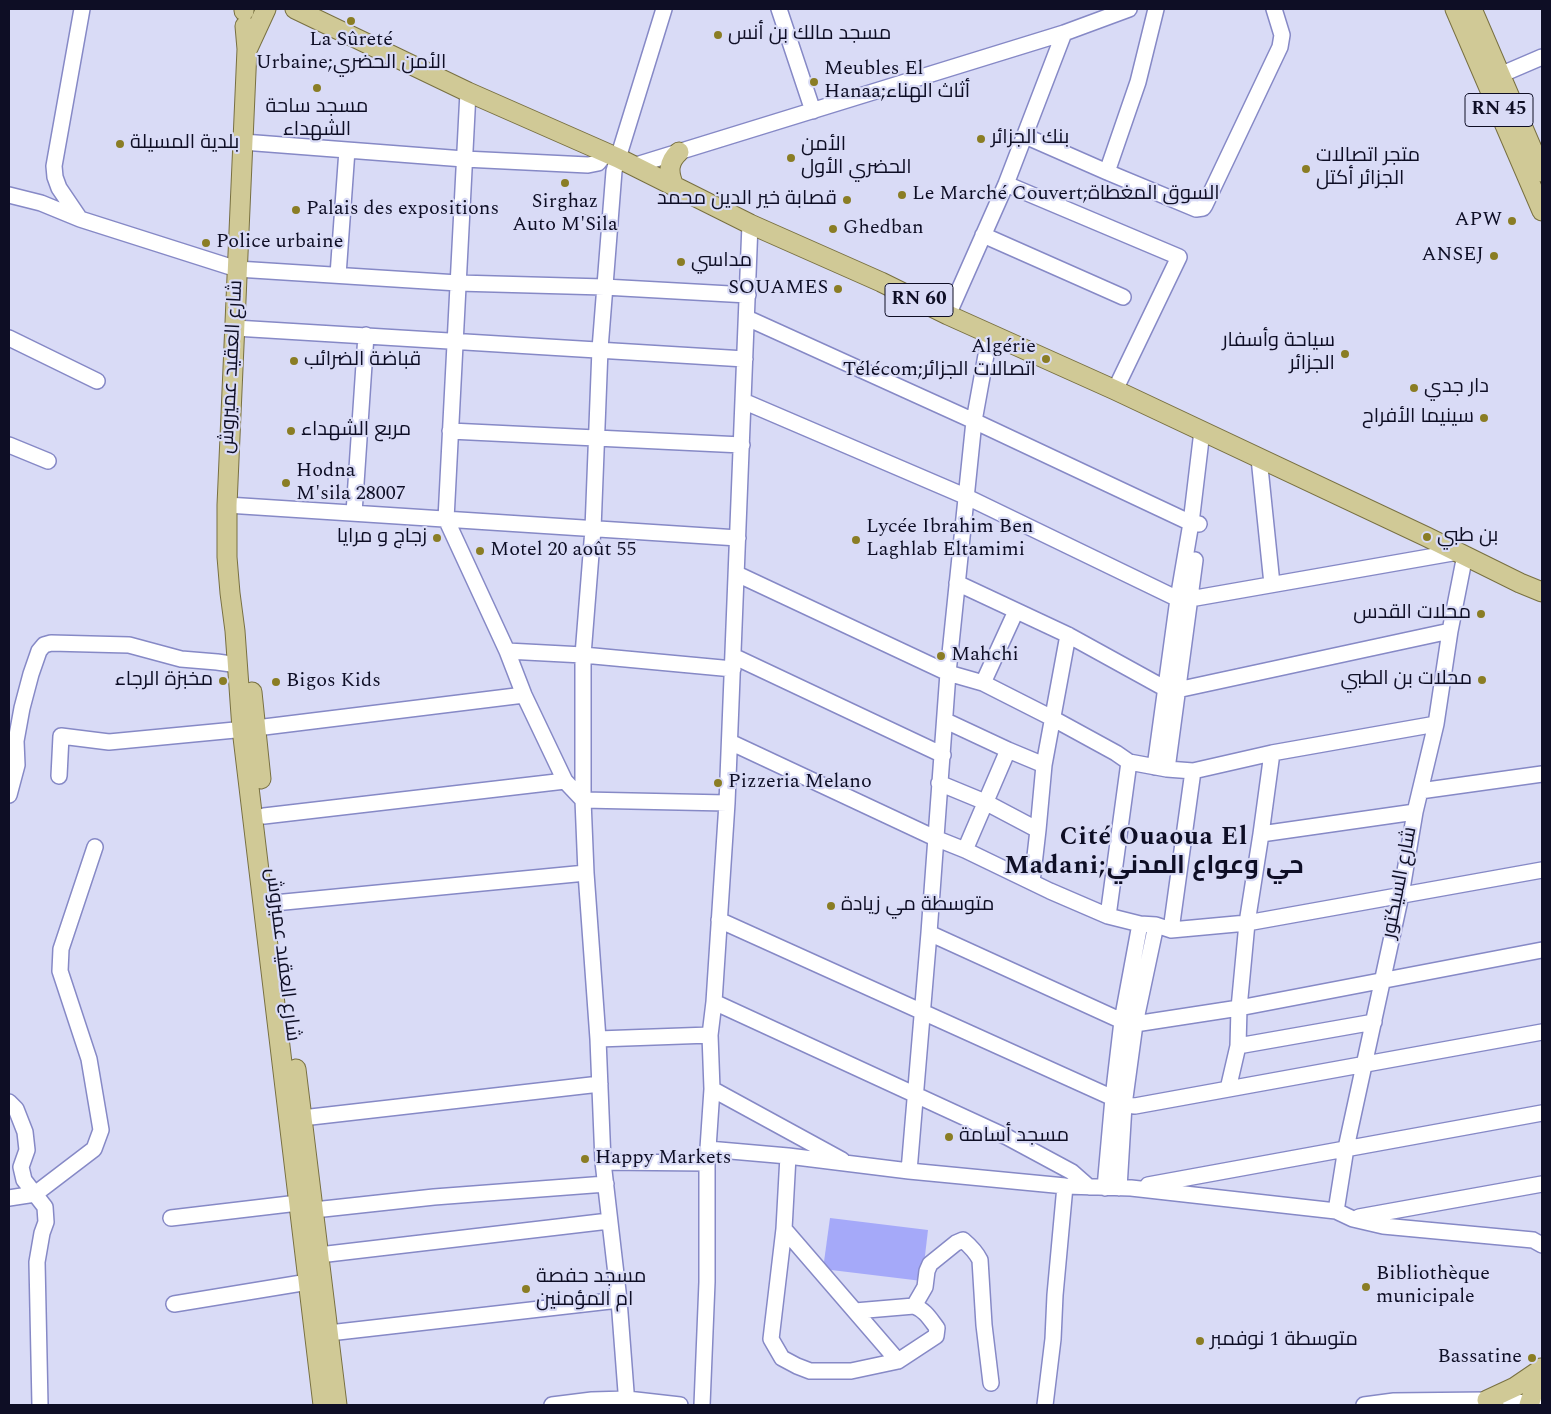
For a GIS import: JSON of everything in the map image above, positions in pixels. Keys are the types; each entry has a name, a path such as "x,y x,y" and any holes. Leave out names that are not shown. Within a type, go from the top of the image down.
{"main road":[{"path":"247,49 266,9"},
{"name":"RN 60","path":"295,9 468,92 619,159 750,224 1115,390 1542,592"},
{"name":"RN 45","path":"1455,9 1518,136 1542,172"},
{"name":"RN 45","path":"1472,9 1500,75 1542,211"},
{"name":"شارع العقيد عميروش","path":"245,15 247,49 227,505 227,557 238,666 264,816 302,1118 308,1282 323,1405"},
{"path":"674,186 670,177 670,166 679,152"},
{"name":"شارع العقيد عميروش","path":"227,505 239,555 249,728 306,1207 319,1255 337,1405"},
{"path":"1490,1402 1541,1366"},
{"path":"1534,1404 1541,1366"}],"street":[{"path":"80,220 59,188 54,166 82,9"},
{"path":"627,1402 619,1300 603,1162 598,1039 586,873 583,800 584,655 593,529 600,349 614,171 664,9"},
{"path":"779,9 814,111"},
{"path":"243,142 464,159 588,165 619,159 679,152 1064,33 1129,9"},
{"path":"1107,172 1138,82 1156,9"},
{"path":"1026,136 1196,209 1203,208 1280,47 1282,35 1274,9"},
{"path":"948,314 1026,136 1064,33"},
{"path":"1500,75 1542,58"},
{"path":"468,92 446,519 565,781 583,800 728,803"},
{"path":"338,275 347,150"},
{"path":"1006,184 1179,257 1115,390"},
{"path":"9,195 41,203 80,220 237,269 458,282 604,287 748,295"},
{"path":"702,1405 707,1282 708,1156 712,1089 710,1035 728,803 750,224"},
{"path":"983,235 1123,297"},
{"path":"747,318 1195,523"},
{"path":"235,328 745,359"},
{"path":"909,1170 929,933 939,783 946,721 948,673 974,421 990,333"},
{"path":"354,513 366,335"},
{"path":"9,338 97,381"},
{"path":"743,401 967,497 1184,599 1461,553"},
{"path":"450,430 742,445"},
{"path":"1161,768 1206,434"},
{"path":"9,445 48,461"},
{"path":"1259,458 1272,584"},
{"path":"227,505 738,538"},
{"name":"شارع السيكتور","path":"1336,1211 1346,1148 1401,895 1414,812 1436,724 1461,553"},
{"path":"736,574 948,673 983,683 1052,718 1129,762 1192,771 1272,753 1436,724"},
{"path":"958,583 1068,635 1172,689 1450,631"},
{"path":"983,683 1016,611"},
{"path":"1032,882 1044,765 1068,635"},
{"path":"9,795 17,765 16,741 22,708 31,674 44,645 50,643 129,645 182,659 238,666"},
{"path":"506,650 733,663 943,755"},
{"path":"59,776 61,736 109,742 249,728 524,694"},
{"path":"946,721 1044,765"},
{"path":"730,742 935,838 966,850 1050,891 1108,916 1163,928 1246,923 1542,870"},
{"path":"966,850 1008,750"},
{"path":"1228,1089 1238,1046 1246,923 1272,753"},
{"path":"1108,916 1129,762"},
{"path":"1128,1022 1163,928 1192,771"},
{"path":"1420,791 1542,774"},
{"path":"264,816 565,781"},
{"path":"939,783 985,802 1038,830"},
{"path":"1261,834 1414,812"},
{"path":"9,1198 35,1194 73,1163 94,1149 101,1130 93,1078 60,971 61,950 95,847"},
{"path":"274,904 586,873"},
{"path":"719,920 1118,1101 1135,1106 1542,1032"},
{"path":"1118,1188 1118,1101 1140,924"},
{"path":"929,933 1128,1022 1239,1008 1542,950"},
{"path":"714,1002 1007,1137 1072,1172 1089,1187"},
{"path":"1238,1046 1374,1022"},
{"path":"598,1039 710,1035"},
{"path":"302,1118 600,1084"},
{"path":"712,1089 850,1164"},
{"path":"9,1102 16,1109 25,1132 27,1150 21,1168 24,1180 44,1207 46,1222 37,1262 40,1405"},
{"path":"1118,1188 1542,1113"},
{"path":"603,1162 708,1156 788,1156 1064,1186 1118,1188 1336,1211 1353,1219 1400,1228 1533,1240 1542,1245"},
{"path":"788,1156 784,1229 771,1339 782,1358 810,1371 826,1372 852,1371 898,1361 936,1336 937,1328 921,1308 914,1306 855,1311"},
{"path":"171,1218 606,1184"},
{"path":"1353,1219 1542,1184"},
{"path":"1045,1405 1064,1186"},
{"path":"319,1255 609,1221"},
{"path":"784,1229 898,1361"},
{"path":"914,1306 925,1287 930,1264 956,1243 963,1240 980,1260 984,1325 991,1383"},
{"path":"174,1304 308,1282"},
{"path":"329,1333 619,1300"},
{"path":"552,1405 592,1400 680,1405"},
{"path":"1364,1405 1394,1401 1534,1404"}],"shaded area":[{"path":"830,1218 928,1230 922,1281 823,1269"}],"place":[{"name":"La Sûreté Urbaine;الأمن الحضري","path":"351,21"},
{"name":"مسجد مالك بن أنس","path":"718,35"},
{"name":"Meubles El Hanaa;أثاث الهناء","path":"814,82"},
{"name":"مسجد ساحة الشهداء","path":"317,88"},
{"name":"بنك الجزائر","path":"981,139"},
{"name":"بلدية المسيلة","path":"120,144"},
{"name":"الأمن الحضري الأول","path":"791,158"},
{"name":"متجر اتصالات الجزائر أكتل","path":"1306,169"},
{"name":"Sirghaz Auto M'Sila","path":"565,183"},
{"name":"Le Marché Couvert;السوق المغطاة","path":"902,195"},
{"name":"قصابة خير الدين محمد","path":"847,200"},
{"name":"Palais des expositions","path":"296,210"},
{"name":"APW","path":"1512,221"},
{"name":"Ghedban","path":"833,229"},
{"name":"Police urbaine","path":"206,243"},
{"name":"ANSEJ","path":"1494,256"},
{"name":"مداسي","path":"681,262"},
{"name":"SOUAMES","path":"838,289"},
{"name":"سياحة وأسفار الجزائر","path":"1345,354"},
{"name":"Algérie Télécom;اتصالات الجزائر","path":"1046,359"},
{"name":"قباضة الضرائب","path":"294,361"},
{"name":"دار جدي","path":"1414,388"},
{"name":"سينيما الأفراح","path":"1484,418"},
{"name":"مربع الشهداء","path":"291,431"},
{"name":"Hodna M'sila 28007","path":"286,483"},
{"name":"بن طبي","path":"1427,537"},
{"name":"زجاج و مرايا","path":"437,538"},
{"name":"Lycée Ibrahim Ben Laghlab Eltamimi","path":"856,540"},
{"name":"Motel 20 août 55","path":"480,551"},
{"name":"محلات القدس","path":"1481,614"},
{"name":"Mahchi","path":"941,656"},
{"name":"محلات بن الطبي","path":"1482,680"},
{"name":"مخبزة الرجاء","path":"223,681"},
{"name":"Bigos Kids","path":"276,682"},
{"name":"Pizzeria Melano","path":"718,783"},
{"name":"متوسطة مي زيادة","path":"831,906"},
{"name":"مسجد أسامة","path":"949,1137"},
{"name":"Happy Markets","path":"585,1159"},
{"name":"Bibliothèque municipale","path":"1366,1287"},
{"name":"مسجد حفصة ام المؤمنين","path":"526,1289"},
{"name":"متوسطة 1 نوفمبر","path":"1200,1341"},
{"name":"Bassatine","path":"1532,1358"}],"district":[{"name":"Cité Ouaoua El Madani;حي وعواع المدني","path":"1154,854"}]}
